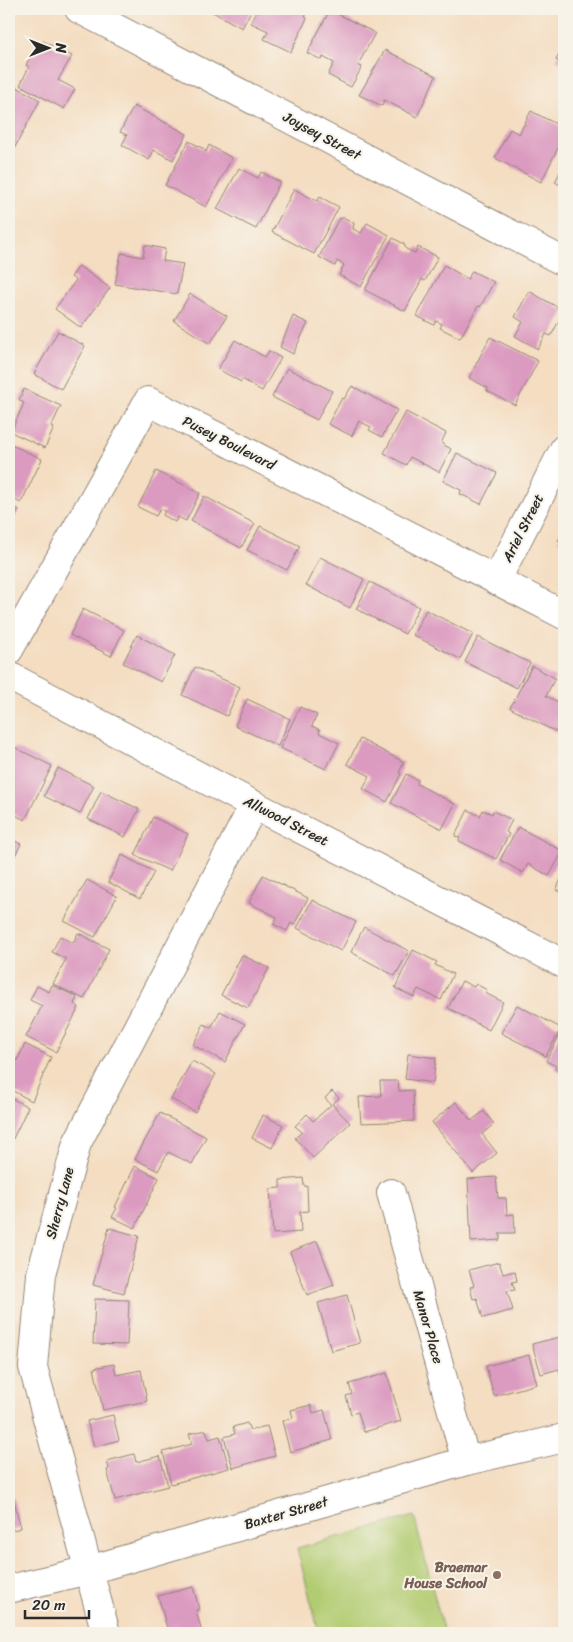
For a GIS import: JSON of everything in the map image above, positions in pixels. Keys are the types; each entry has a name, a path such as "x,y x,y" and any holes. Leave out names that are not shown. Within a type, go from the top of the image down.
{"street":[{"name":"Joysey Street","path":"79,9 564,262"},
{"name":"Pusey Boulevard","path":"9,650 148,401 564,615"},
{"name":"Ariel Street","path":"496,581 564,449"},
{"name":"Allwood Street","path":"9,676 254,805 564,964"},
{"name":"Sherry Lane","path":"106,1633 33,1367 40,1274 77,1142 254,805"},
{"name":"Manor Place","path":"391,1194 466,1461"},
{"name":"Baxter Street","path":"9,1590 89,1570 466,1461 564,1438"}],"green space":[{"path":"414,1516 444,1633 319,1633 297,1548"}],"building":[{"path":"207,9 252,9 242,28"},
{"path":"258,9 309,9 305,17 307,18 291,52 264,39 268,31 251,23"},
{"path":"330,10 375,33 358,65 362,67 351,87 328,75 334,63 323,57 322,60 307,53"},
{"path":"43,41 72,56 58,80 75,89 64,109 20,85 29,67 26,65 32,53 36,55"},
{"path":"564,46 564,64 556,60"},
{"path":"385,50 436,76 417,117 384,100 382,106 359,95"},
{"path":"15,86 40,100 14,149 9,146 9,97"},
{"path":"134,106 187,134 173,160 154,150 149,160 122,145 127,135 120,132"},
{"path":"531,111 564,128 564,136 541,182 495,158 510,129 519,134"},
{"path":"189,141 206,152 209,145 232,158 206,207 165,185"},
{"path":"564,164 564,187 555,182"},
{"path":"239,168 258,178 261,172 280,182 256,229 217,209"},
{"path":"294,189 317,201 320,197 339,207 314,254 272,232"},
{"path":"343,217 354,223 353,229 361,233 367,223 389,235 361,287 339,275 344,265 337,261 335,266 319,257 339,218"},
{"path":"393,238 404,244 406,249 415,253 418,247 438,257 425,281 422,279 405,311 365,290"},
{"path":"145,245 165,249 163,261 183,264 177,294 115,284 121,253 143,257"},
{"path":"444,265 468,279 472,271 494,282 460,338 440,328 442,324 436,321 434,325 417,316"},
{"path":"79,266 110,288 81,328 55,309 76,280 71,277"},
{"path":"529,291 564,311 551,336 546,334 538,349 515,336 523,322 515,317"},
{"path":"190,294 227,316 210,344 174,321"},
{"path":"293,316 308,323 293,354 280,347"},
{"path":"58,331 85,346 61,389 34,374"},
{"path":"490,337 538,361 515,405 487,391 488,388 469,378"},
{"path":"235,340 265,357 269,351 281,358 262,391 242,379 241,382 218,369"},
{"path":"287,368 332,391 317,420 272,397"},
{"path":"352,386 397,410 382,437 369,430 371,427 359,421 352,436 328,424 342,398 344,399"},
{"path":"24,389 61,406 51,427 54,428 45,448 11,432 24,403 19,400"},
{"path":"406,412 446,433 441,443 451,449 439,472 410,457 406,465 384,453"},
{"path":"10,444 42,459 21,503 9,497"},
{"path":"457,453 497,473 481,504 460,494 461,490 443,481"},
{"path":"156,471 200,493 186,521 178,517 175,522 163,515 165,511 160,509 156,516 138,507"},
{"path":"204,496 255,524 241,548 191,521"},
{"path":"9,504 19,510 9,529"},
{"path":"260,526 300,546 287,570 247,550"},
{"path":"564,529 564,545 558,541"},
{"path":"320,557 364,579 350,608 306,585"},
{"path":"370,582 419,607 405,634 356,609"},
{"path":"83,609 124,630 111,656 70,635"},
{"path":"426,610 473,634 460,659 413,635"},
{"path":"137,635 175,655 161,682 123,663"},
{"path":"478,637 530,663 517,688 465,662"},
{"path":"532,666 555,678 546,696 564,705 564,716 556,732 510,708"},
{"path":"195,667 240,687 227,716 182,695"},
{"path":"247,699 290,719 278,746 235,726"},
{"path":"300,707 317,715 312,726 320,730 319,733 339,743 326,769 280,748"},
{"path":"360,739 404,762 399,773 401,774 387,802 363,789 370,776 347,764"},
{"path":"14,747 52,766 25,820 9,812 12,801 9,800 9,785 14,775 9,772 9,757"},
{"path":"58,768 94,786 80,814 44,796"},
{"path":"406,774 418,780 417,784 455,804 442,829 391,803"},
{"path":"101,791 139,809 125,837 88,819"},
{"path":"468,810 480,816 483,810 492,814 493,811 512,820 506,832 509,834 496,859 459,841 460,838 455,836"},
{"path":"153,817 188,834 170,871 135,855"},
{"path":"518,827 563,851 549,876 528,864 523,873 500,860"},
{"path":"9,838 21,844 9,867"},
{"path":"122,855 154,872 140,899 108,882"},
{"path":"564,873 564,893 556,890"},
{"path":"263,875 308,898 294,925 291,923 287,931 273,924 277,917 249,903"},
{"path":"87,880 117,896 95,937 64,921"},
{"path":"312,900 356,922 341,951 297,928"},
{"path":"364,927 409,951 395,976 351,952"},
{"path":"78,933 109,949 84,999 53,984 66,959 52,952 60,936 73,943"},
{"path":"413,950 437,962 435,965 453,974 441,1000 418,989 414,997 395,988"},
{"path":"242,955 269,968 248,1008 221,995"},
{"path":"462,981 474,987 476,984 487,990 485,993 503,1002 489,1030 448,1008"},
{"path":"52,985 77,997 74,1004 79,1007 56,1052 26,1037 42,1006 30,1000 37,986 49,992"},
{"path":"517,1005 561,1028 546,1056 501,1033"},
{"path":"220,1011 245,1024 225,1062 193,1045 204,1024 211,1028"},
{"path":"563,1028 564,1074 555,1069 556,1066 546,1061"},
{"path":"25,1044 51,1057 32,1101 9,1089 9,1077"},
{"path":"408,1054 436,1058 433,1083 405,1079"},
{"path":"192,1061 216,1074 195,1112 171,1099"},
{"path":"380,1081 398,1081 399,1091 413,1090 414,1121 361,1123 359,1097 381,1096"},
{"path":"332,1091 339,1098 332,1104 350,1123 313,1158 295,1138 302,1132 295,1126 307,1114 313,1121 331,1105 325,1098"},
{"path":"9,1097 28,1107 9,1147"},
{"path":"456,1102 471,1121 484,1111 494,1124 482,1134 497,1153 473,1173 432,1122"},
{"path":"160,1113 206,1137 192,1164 168,1152 158,1171 135,1159"},
{"path":"263,1115 283,1125 272,1148 252,1138"},
{"path":"135,1166 159,1178 135,1228 112,1217"},
{"path":"496,1177 498,1198 506,1198 507,1215 514,1214 515,1233 500,1233 500,1240 471,1242 468,1179"},
{"path":"303,1178 304,1186 307,1186 308,1211 300,1212 301,1232 273,1234 270,1189 280,1188 280,1180"},
{"path":"109,1228 139,1236 124,1293 93,1285"},
{"path":"317,1241 334,1285 307,1295 290,1252"},
{"path":"499,1262 503,1274 515,1271 517,1281 512,1282 515,1290 507,1291 513,1310 483,1318 477,1298 473,1299 470,1287 474,1286 469,1270"},
{"path":"347,1295 360,1343 331,1351 318,1303"},
{"path":"95,1299 129,1300 127,1345 93,1344"},
{"path":"564,1336 564,1377 561,1378 559,1369 541,1374 532,1344"},
{"path":"529,1355 537,1384 494,1396 486,1366"},
{"path":"114,1364 116,1375 141,1370 147,1401 103,1410 94,1368"},
{"path":"387,1373 401,1421 364,1432 358,1412 351,1414 346,1396 352,1394 349,1384"},
{"path":"311,1405 313,1413 324,1410 332,1440 290,1452 282,1421 293,1418 291,1410"},
{"path":"113,1415 119,1440 94,1447 87,1421"},
{"path":"247,1423 250,1430 267,1426 275,1456 233,1468 224,1437 235,1434 233,1427"},
{"path":"206,1430 209,1439 220,1436 229,1468 171,1484 163,1452 192,1444 189,1434"},
{"path":"134,1454 136,1462 160,1456 168,1486 115,1500 107,1470 109,1469 107,1461"},
{"path":"13,1497 21,1528 9,1531 9,1498"},
{"path":"193,1587 199,1609 196,1610 202,1633 164,1633 163,1630 167,1628 158,1596"},
{"path":"38,1629 39,1633 24,1633"}],"place":[{"name":"Braemar House School","path":"497,1575"}]}
